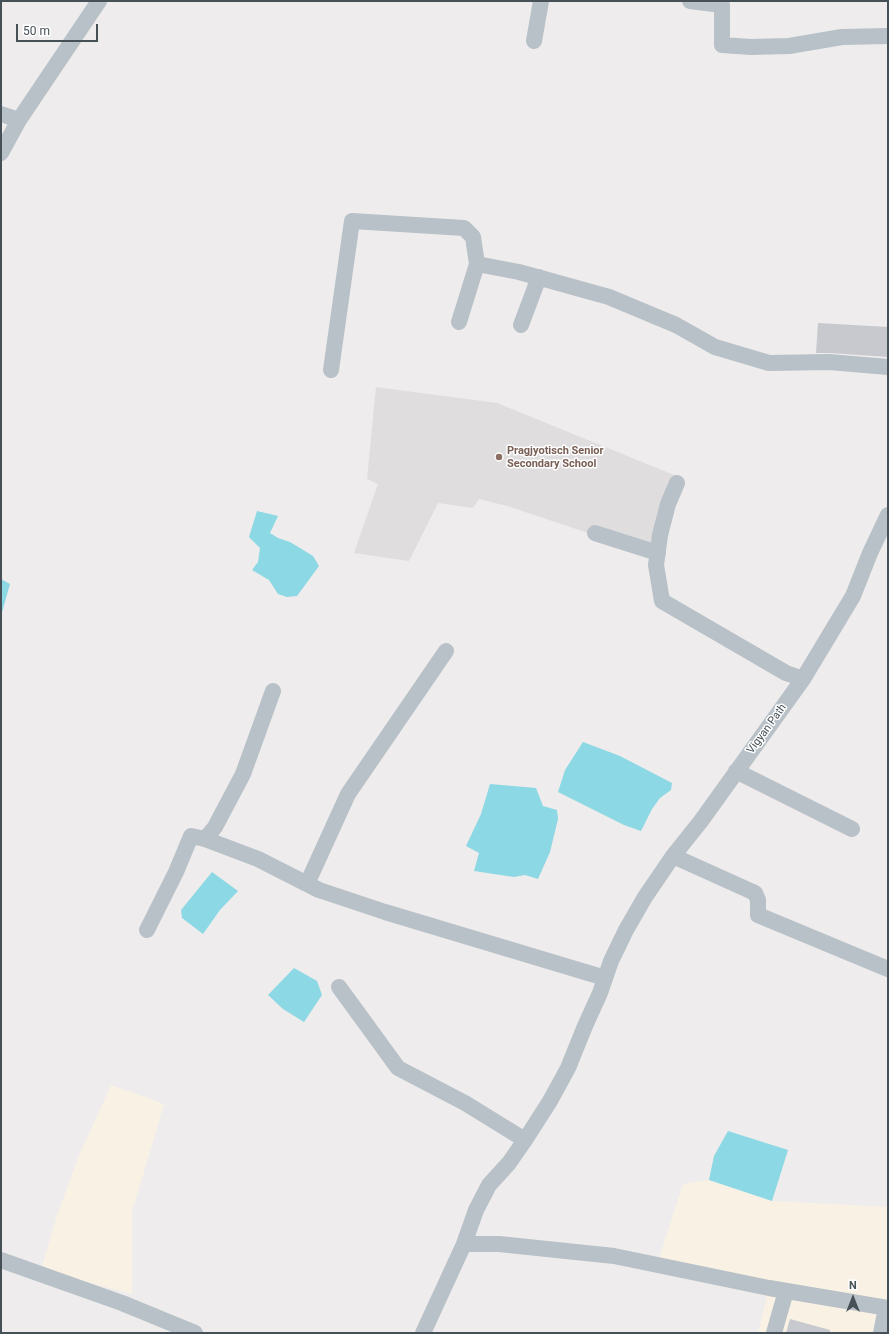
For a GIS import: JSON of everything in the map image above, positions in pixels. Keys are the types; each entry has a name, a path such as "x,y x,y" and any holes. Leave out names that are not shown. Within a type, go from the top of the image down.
{"street":[{"path":"1,153 18,120 99,1"},
{"path":"534,41 541,1"},
{"path":"690,1 722,5 722,45 789,46 842,37 888,36"},
{"path":"1,114 18,120"},
{"path":"331,370 352,221 464,228 473,237 477,264 459,322"},
{"path":"477,264 519,272 609,297 676,325 715,347 770,363 829,362 888,367"},
{"path":"521,325 539,277"},
{"path":"677,483 668,504 660,535 656,565 662,601 786,673 803,679"},
{"name":"Vigyan Path","path":"423,1333 464,1244 476,1210 489,1185 509,1163 525,1140 550,1101 568,1068 600,994 611,961 626,930 673,856 701,821 803,679 853,596 870,553 888,515"},
{"path":"595,533 658,553"},
{"path":"307,884 348,794 446,651"},
{"path":"205,839 215,827 243,774 273,691"},
{"path":"736,771 852,829"},
{"path":"147,930 191,836 205,839 258,859 319,890 386,912 605,978"},
{"path":"673,856 755,893 758,900 758,915 888,969"},
{"path":"338,987 398,1068 465,1103 525,1140"},
{"path":"464,1244 499,1244 614,1256 786,1291 887,1308 882,1333"},
{"path":"1,1260 122,1303 195,1333"},
{"path":"774,1333 786,1291"}],"shaded area":[{"name":"Pragjyotisch Senior Secondary School","path":"376,387 497,403 684,479 669,519 663,557 507,506 479,499 473,508 438,503 409,561 354,553 378,484 367,479"},
{"path":"111,1085 164,1104 132,1212 132,1294 65,1276 42,1267 56,1219 77,1160"},
{"path":"709,1180 772,1201 888,1207 888,1333 758,1333 769,1288 657,1265 683,1184"}],"water":[{"path":"257,511 278,516 270,533 278,538 290,542 313,556 319,566 297,596 287,597 278,594 269,580 252,570 258,562 260,548 249,537"},
{"path":"1,579 10,584 1,616"},
{"path":"583,742 620,756 672,783 671,790 660,798 652,809 641,831 624,825 558,792 565,770"},
{"path":"490,784 536,788 543,806 557,810 558,819 550,852 538,879 525,875 514,877 474,871 479,853 466,846 481,814"},
{"path":"212,872 238,891 220,910 203,934 182,918 181,910"},
{"path":"294,968 317,981 322,995 304,1022 283,1009 268,995"},
{"path":"728,1131 788,1150 772,1201 709,1180 714,1156"}],"building":[{"path":"818,323 888,327 888,357 816,353"},
{"path":"790,1319 830,1330 830,1333 786,1333"}],"place":[{"name":"Pragjyotisch Senior Secondary School","path":"499,457"}]}
